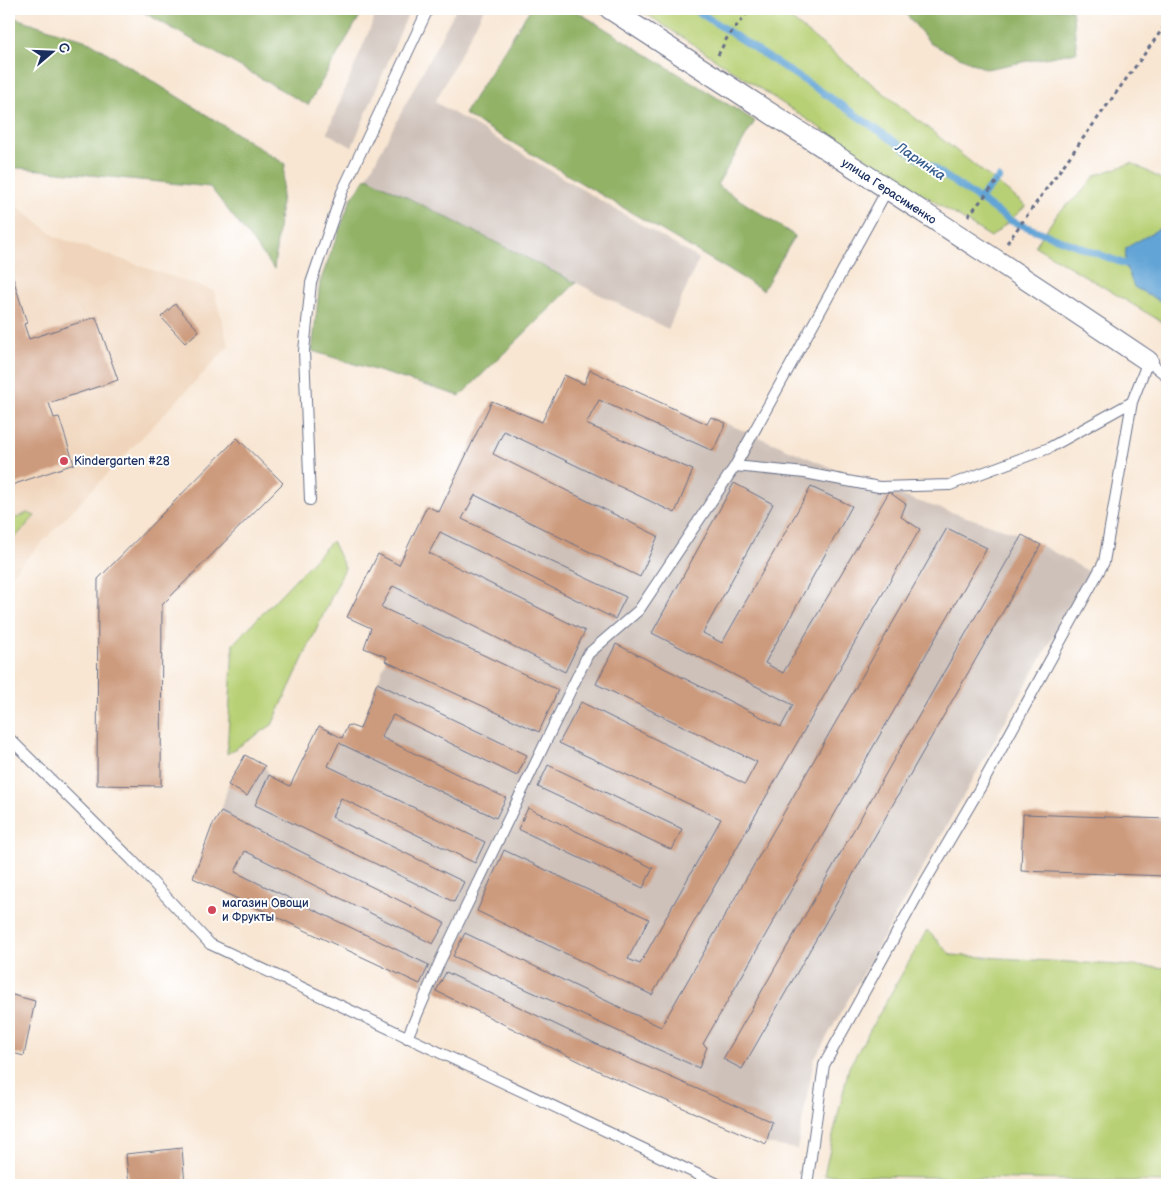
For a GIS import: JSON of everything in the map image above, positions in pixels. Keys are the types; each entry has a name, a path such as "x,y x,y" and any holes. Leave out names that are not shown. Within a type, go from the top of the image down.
{"street":[{"name":"улица Герасименко","path":"610,9 887,190 996,258 1148,361"}],"lane":[{"path":"310,500 304,351 311,282 342,192 428,9"},
{"path":"407,1038 441,959 588,654 639,610 735,466 887,190"},
{"path":"807,1185 824,1065 980,788 1104,562 1132,402 1148,361"},
{"name":"улица Герасименко","path":"1148,361 1167,376"},
{"path":"735,466 805,473 879,486 950,485 1049,448 1132,402"},
{"path":"9,738 132,860 210,944 720,1185"}],"path":[{"path":"727,38 750,9"},
{"path":"1015,232 1164,27 1163,9"},
{"path":"973,207 999,179"}],"shaded area":[{"path":"378,9 410,9 352,147 327,133"},
{"path":"456,9 484,9 435,102 699,259 668,329 367,177"},
{"name":"Kindergarten #28","path":"9,200 56,237 214,291 229,346 9,577"},
{"path":"590,370 707,424 711,417 889,492 1022,535 1090,572 814,1060 797,1149 766,1144 603,1073 436,991 193,878 212,826 221,812 228,785 245,755 265,766 269,774 290,785 319,726 342,737 348,725 360,729 387,657 364,648 371,628 347,617 378,554 399,565 427,506 439,512 492,401 542,422 564,375 583,384"}],"green space":[{"path":"138,9 364,9 308,105"},
{"path":"530,9 573,9 755,121 717,185 795,236 763,290 464,114"},
{"path":"639,9 778,9 1026,206 991,237 890,174"},
{"path":"902,9 1072,9 1077,52 986,69 931,44"},
{"path":"9,16 90,42 285,164 274,269 210,187 9,167"},
{"path":"1132,163 1161,179 1167,179 1167,325 1035,246 1058,213 1081,193 1096,175"},
{"path":"367,177 576,283 460,396 312,351 320,282 351,199"},
{"path":"27,513 35,516 9,544 9,518 17,518"},
{"path":"332,541 345,568 272,725 227,754 233,644"},
{"path":"927,930 951,955 1167,968 1167,1182 824,1175 849,1067"}],"water":[{"path":"1167,224 1167,305 1134,287 1125,264 1126,248"}],"building":[{"path":"12,275 27,323 24,324 29,339 96,317 118,380 49,403 54,418 59,417 74,464 9,486 9,277"},
{"path":"175,304 199,331 185,343 161,317"},
{"path":"590,370 707,424 711,417 726,423 713,451 599,400 586,424 693,470 675,513 504,431 493,454 658,536 640,577 475,495 462,519 626,597 615,619 440,532 429,553 585,631 565,672 393,586 381,607 558,690 539,732 385,661 387,657 364,648 371,628 347,617 378,554 399,565 427,506 439,512 492,401 542,422 564,375 584,384"},
{"path":"237,438 283,483 162,605 161,786 97,785 98,579"},
{"path":"734,483 773,504 703,633 722,643 811,487 852,506 765,663 783,673 889,492 906,504 901,517 920,529 652,995 477,911 504,850 649,919 628,959 640,964 721,819 559,743 581,702 745,784 757,762 596,684 616,644 781,727 793,705 652,633"},
{"path":"947,528 987,548 703,1044 707,1047 699,1068 453,956 465,933 661,1027"},
{"path":"1022,535 1041,545 742,1069 723,1059"},
{"path":"377,683 527,755 517,776 393,715 381,737 506,798 496,818 339,743 328,766 485,842 475,863 341,798 332,817 464,882 454,902 255,805 269,775 290,786 319,726 342,738 348,725 360,729"},
{"path":"245,755 265,766 247,796 228,785"},
{"path":"548,765 682,829 672,850 538,787"},
{"path":"528,808 653,868 643,888 518,829"},
{"path":"221,812 445,923 433,944 245,851 235,872 429,965 420,984 193,878 212,826"},
{"path":"1023,814 1167,819 1167,876 1021,871"},
{"path":"446,972 609,1050 772,1122 766,1144 603,1073 436,991"},
{"path":"9,994 35,1001 24,1056 9,1052"},
{"path":"182,1148 185,1185 129,1185 126,1154"}],"waterway":[{"name":"Ларинка","path":"694,9 828,96 1011,221 1125,264"},
{"path":"979,199 999,178"}],"place":[{"name":"Kindergarten #28","path":"64,461"},
{"name":"магазин Овощи и Фрукты","path":"212,910"}]}
